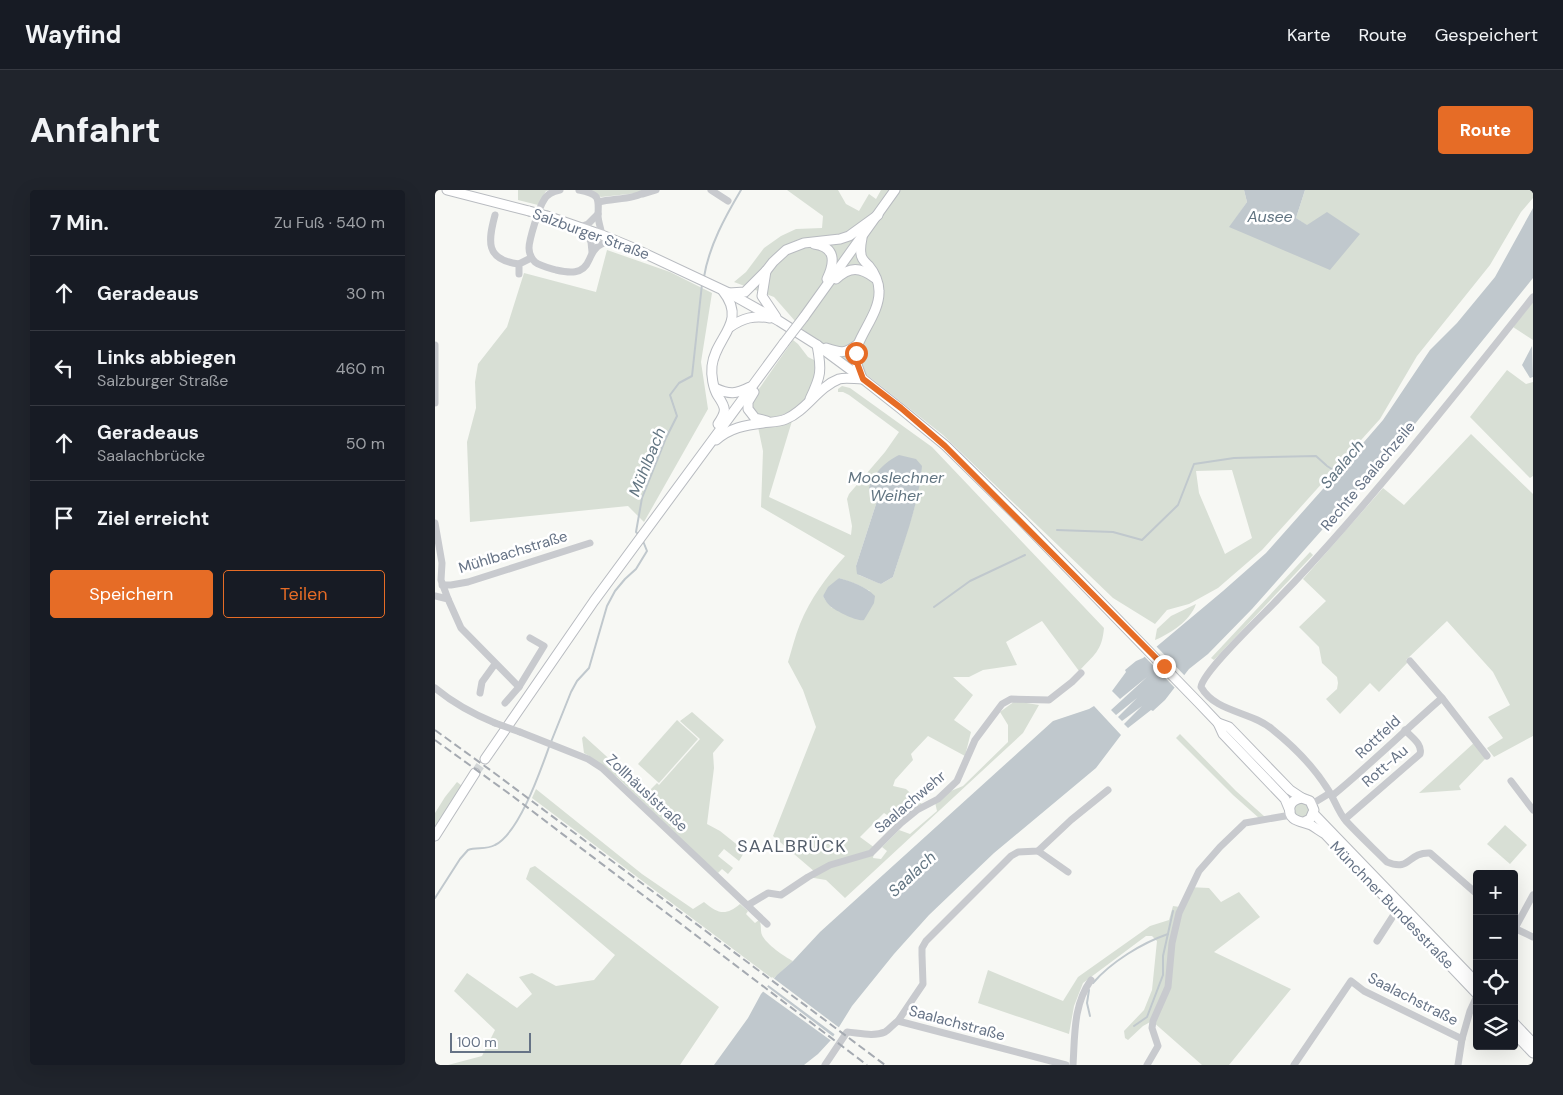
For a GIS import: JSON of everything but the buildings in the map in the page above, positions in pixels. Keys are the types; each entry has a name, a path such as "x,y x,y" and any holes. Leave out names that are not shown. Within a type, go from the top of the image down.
{"main road":[{"name":"Salzburger Straße","path":"447,190 547,216 614,240 713,285 779,321 817,345"},
{"path":"485,759 634,546 804,317 895,190"},
{"path":"710,443 725,411 723,402 717,395 715,388 712,365 716,353 730,328 732,312 726,292 745,292 779,255 786,250 804,243 844,238 853,234 878,215"},
{"path":"863,236 861,254 877,279 879,292 873,318 858,344 856,360 863,379"},
{"path":"804,243 821,245 832,256 832,269 820,295"},
{"path":"820,295 843,273 849,270 862,270 877,279"},
{"path":"766,271 762,296 779,321"},
{"path":"730,328 751,317 762,317 779,321"},
{"path":"817,345 839,352 850,350 858,344"},
{"path":"817,345 901,408 945,446 1136,637 1218,723 1223,734 1285,799 1290,813 1297,821 1304,822 1310,819 1313,808 1308,799 1302,798 1294,800 1290,807 1290,813"},
{"path":"809,401 820,379 817,345"},
{"path":"769,364 763,380 749,399 747,407 755,418 775,422"},
{"path":"710,443 738,427 775,422 791,416 840,379 863,379"},
{"path":"715,388 734,394 753,385"},
{"path":"1218,723 1229,728 1291,790 1302,798"},
{"path":"435,836 475,773"},
{"name":"Münchner Bundesstraße","path":"1313,808 1473,979"},
{"name":"Münchner Bundesstraße","path":"1304,822 1325,834 1473,991"},
{"path":"1518,1028 1533,1043"},
{"path":"1518,1037 1533,1054"}],"street":[{"path":"560,190 547,196 541,204 530,242 529,251 531,258 541,265 567,273 574,273 585,267 592,252 598,245 614,240"},
{"path":"579,190 590,193 599,202 598,214 602,235"},
{"path":"599,202 656,190"},
{"path":"711,190 728,201"},
{"path":"592,252 591,242 583,228 598,214"},
{"path":"495,215 490,232 491,248 497,256 519,264 531,258"},
{"path":"519,264 519,274"},
{"name":"Rechte Saalachzeile","path":"1331,795 1317,773 1271,727 1213,700 1201,687 1201,682 1214,665 1285,593 1363,505 1480,365 1533,297"},
{"path":"435,345 435,403"},
{"path":"435,523 442,563 439,584 461,628 519,687"},
{"name":"Mühlbachstraße","path":"439,584 451,585 468,582 590,543"},
{"path":"435,596 448,600"},
{"path":"505,703 519,687 544,646 530,638"},
{"path":"1411,661 1487,756"},
{"path":"480,693 482,682 495,664"},
{"name":"Saalachwehr","path":"748,905 768,893 781,894 830,865 871,853 917,810 938,799 957,781 975,740 1002,704 1011,699 1049,700 1081,673"},
{"name":"Zollhäuslstraße","path":"435,688 448,699 470,712 588,759 602,768 767,924"},
{"name":"Rottfeld","path":"1313,808 1356,777 1442,698"},
{"name":"Rott-Au","path":"1345,819 1420,754 1420,745 1405,730"},
{"path":"1511,781 1533,810"},
{"path":"1068,872 1039,851 1055,834 1108,790"},
{"path":"1331,795 1345,819 1387,862 1406,864 1421,852 1430,853 1473,891"},
{"path":"1147,1065 1158,1046 1152,1028 1153,1021 1168,987 1173,943 1179,913 1199,872 1220,847 1245,823 1290,813"},
{"name":"Saalachstraße","path":"1039,851 1018,852 1011,856 926,940 921,955 923,984 898,1021 1066,1065"},
{"path":"1518,923 1533,895"},
{"path":"1377,941 1398,910"},
{"path":"1518,930 1533,937"},
{"path":"1073,1065 1077,1008 1085,988 1091,980"},
{"name":"Saalachstraße","path":"1294,1065 1351,982 1364,991 1462,1039"},
{"name":"Saalachstraße","path":"1458,1065 1462,1039 1473,1004"},
{"path":"825,1065 847,1032 878,1034 887,1031 898,1021"}],"shaded area":[{"path":"518,190 551,190 546,191 538,205 518,200"},
{"path":"586,190 645,190 638,193 601,197"},
{"path":"787,190 838,190 846,204 859,211 869,194 876,199 881,190 1244,190 1247,202 1230,227 1306,225 1296,218 1305,190 1533,190 1533,198 1521,212 1490,265 1417,356 1380,419 1262,550 1218,588 1189,604 1167,610 1155,624 1113,598 943,435 867,375 802,329 774,297 734,282 746,272 764,248 781,236 796,229 822,228 823,216","holes":["1232,470 1252,538 1225,554 1199,493 1196,471"]},
{"path":"607,250 670,272 712,293 701,362 708,409 644,522 628,506 470,522 467,442 476,408 475,382 478,364 507,327 524,273 596,292"},
{"path":"1533,302 1533,340 1513,327"},
{"path":"793,340 808,357 818,362 813,386 805,400 793,410 778,416 762,418 753,410 754,396"},
{"path":"1507,370 1526,384 1533,382 1533,476 1530,478 1470,417"},
{"path":"842,386 850,388 932,447 1104,628 1099,647 1079,671 1042,621 1006,642 1017,665 983,670 969,677 953,677 973,695 954,720 971,732 965,756 928,736 911,754 913,760 895,780 893,786 906,789 922,804 898,822 884,813 860,837 875,848 873,858 881,859 887,851 882,847 899,830 910,834 937,811 934,798 963,786 1008,742 1008,725 1000,712 1015,701 1039,705 1023,733 845,898 826,880 808,877 815,872 773,836 816,727 803,690 788,662 804,615 825,580 845,556 761,507 763,451 758,427 774,426 792,421 769,497 851,535 852,526 847,499 849,494 885,452 899,432 849,395 838,392 838,389","holes":["921,476 914,509 893,577 881,584 859,575 856,566 877,501 872,491","839,578 856,584 870,591 832,608 823,596"]},
{"path":"1471,434 1533,494 1533,736 1494,757 1487,748 1503,738 1488,717 1510,705 1493,672 1447,621 1406,660 1408,662 1379,692 1370,683 1340,714 1326,699 1337,689 1337,677 1322,663 1319,647 1299,627 1326,601 1303,579 1383,488 1404,505"},
{"path":"1310,552 1313,555 1214,660 1211,658"},
{"path":"1196,604 1185,621 1155,640 1157,629 1171,616"},
{"path":"692,712 724,740 713,753 714,768 707,824 720,831 745,851 739,861 724,849 718,856 733,868 728,874 722,869 718,873 617,777 584,753 582,738 584,736 647,793 657,783 659,785 700,739 680,721"},
{"path":"677,720 698,739 659,783 638,764"},
{"path":"1180,734 1236,791 1265,817 1259,818 1233,795 1176,738"},
{"path":"1475,742 1487,757 1459,786 1461,790 1419,793"},
{"path":"457,782 462,786 435,828 435,813"},
{"path":"536,789 642,874 693,909 704,902 718,911 726,912 740,904 748,911 746,914 755,923 759,920 764,939 793,961 773,979 532,798"},
{"path":"1302,802 1308,804 1310,810 1308,816 1302,818 1296,816 1294,810 1296,804"},
{"path":"1505,825 1527,845 1510,864 1487,844"},
{"path":"535,866 719,1007 680,1065 448,1065 482,1056 495,1030 454,991 467,973 517,1008 532,994 519,977 532,973 556,986 594,980 615,955 526,879 530,868"},
{"path":"1188,887 1209,888 1221,902 1239,892 1260,917 1214,952 1291,989 1229,1065 1202,1065 1152,1021 1143,1026 1128,1040 1125,1038 1124,1031 1144,1010 1152,990 1157,941 1152,936 1146,936 1083,983 1074,1006 1069,1034 978,1003 988,970 1063,1001 1078,977 1150,926 1169,920 1173,906 1180,907"}],"water":[{"name":"Ausee","path":"1244,190 1305,190 1296,218 1307,225 1327,212 1360,234 1330,270 1229,227 1247,202"},
{"path":"1533,208 1533,278 1406,435 1252,609 1208,654 1189,669 1165,700 1153,711 1151,710 1128,728 1124,724 1142,706 1122,721 1118,717 1137,698 1116,715 1111,710 1147,677 1120,699 1112,691 1126,672 1125,670 1143,658 1266,553 1338,472 1383,420 1430,350 1457,323 1495,277"},
{"path":"1532,346 1533,377 1530,378 1522,365"},
{"name":"Mooslechner Weiher","path":"899,455 916,459 922,466 911,522 893,577 881,584 857,574 856,566 877,501 874,493 869,490 872,479 889,461"},
{"path":"839,578 863,587 875,596 874,603 864,620 842,613 830,606 823,596 828,587"},
{"name":"Saalach","path":"1094,706 1121,735 1096,768 994,853 929,915 894,954 852,1006 831,1040 818,1054 804,1065 714,1065 748,1018 761,994 777,975 820,932 1053,721"}],"pier":[{"path":"1155,645 1186,677 1176,689 1143,655"},
{"path":"772,977 841,1029 837,1036 767,984"},
{"path":"765,985 835,1038 833,1042 761,990"}],"waterway":[{"name":"Mühlbach","path":"704,277 714,243 741,190"},
{"name":"Mühlbach","path":"639,535 636,532 642,498 677,416 670,395 679,383 692,376 702,284"},
{"name":"Saalach","path":"1057,530 1113,532 1142,540 1178,505 1194,464 1234,458 1316,456 1326,465"},
{"name":"Saalach","path":"1327,466 1338,473"},
{"name":"Mühlbach","path":"551,742 571,692 577,681 589,668 607,606 615,591 636,569 647,551 643,541"},
{"path":"934,607 970,581 1025,555"},
{"name":"Mühlbach","path":"435,898 468,850 495,845 512,828 528,801 549,747"},
{"name":"Mühlbach","path":"1134,1026 1147,1017 1163,975 1163,956 1173,911"},
{"path":"1093,983 1100,975 1127,954 1148,942 1168,934"},
{"path":"1089,990 1087,1003 1090,1016"}],"tunnel":[{"path":"475,773 485,759"}],"railway":[{"path":"435,730 885,1065"},
{"path":"435,740 511,795 867,1065"}],"district":[{"name":"SAALBRÜCK","path":"792,846"}],"route":[{"path":"856,353 856,360 863,379 901,408 945,446 1164,666"}]}
